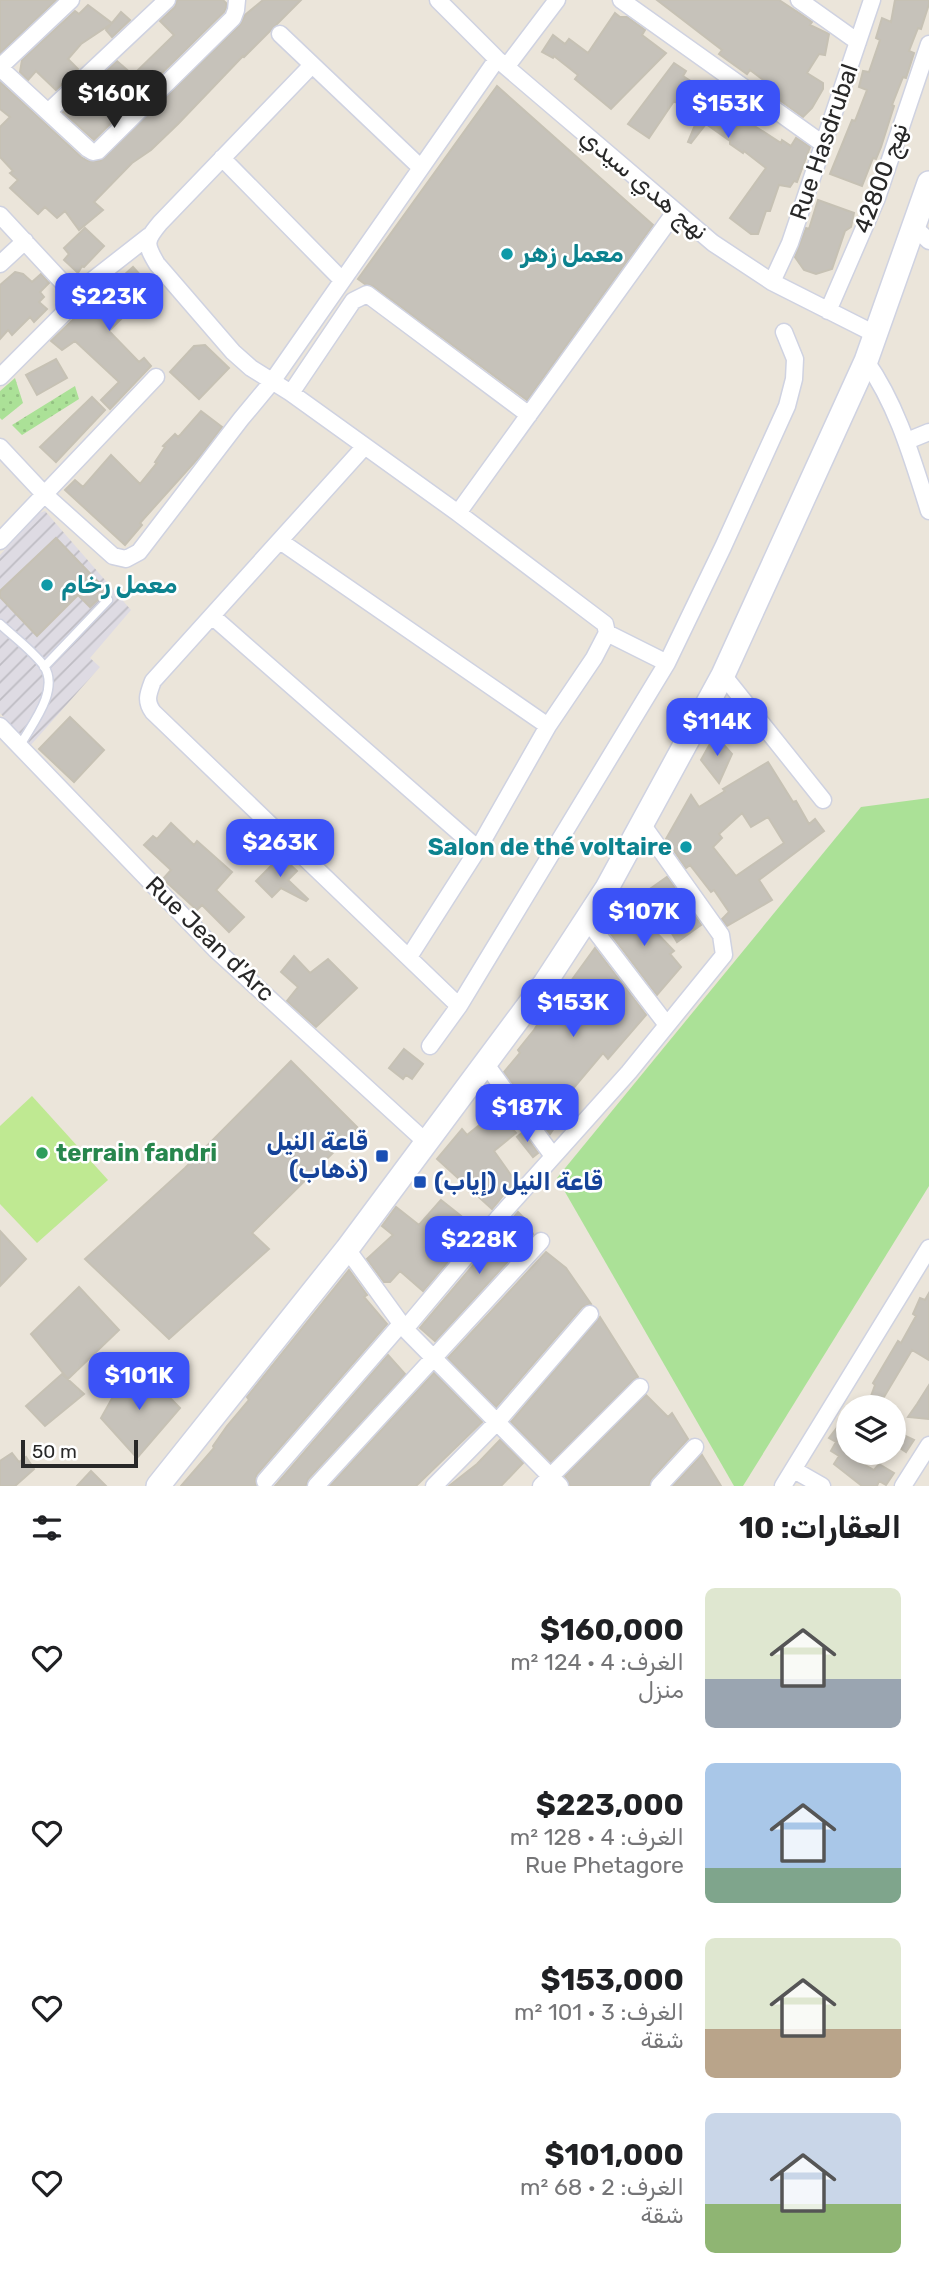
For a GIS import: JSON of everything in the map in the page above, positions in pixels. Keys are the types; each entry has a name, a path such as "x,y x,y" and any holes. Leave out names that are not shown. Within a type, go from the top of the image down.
{"main road":[{"path":"158,1486 347,1249 545,983 607,888 723,675 866,361 875,334 921,233 929,183"}],"street":[{"path":"71,0 0,68 93,152 233,18 237,0"},
{"path":"48,112 167,0"},
{"name":"نهج هدي سيدي","path":"438,0 502,62 713,243 772,282 875,334"},
{"path":"0,447 44,494 113,556 126,559 139,552 271,383 420,167 502,62 557,0"},
{"path":"621,0 823,144"},
{"path":"799,0 858,42"},
{"name":"Rue Hasdrubal","path":"772,282 790,243 872,0"},
{"path":"280,34 420,167"},
{"name":"نهج 42800","path":"828,311 877,198 929,44"},
{"path":"71,298 149,236 312,65"},
{"path":"222,158 342,280"},
{"path":"458,513 676,212"},
{"path":"0,215 67,287 71,298 69,308 0,377"},
{"path":"149,236 148,249 157,264 233,352 271,383 291,393 365,446 606,624 607,633 594,658 548,726 478,849 409,957"},
{"path":"0,264 25,241"},
{"path":"291,393 353,301 368,294 529,415"},
{"path":"430,1046 459,1006 667,663 787,406 794,379 795,359 784,332"},
{"path":"866,361 888,395 907,441 929,511"},
{"path":"0,541 156,377"},
{"path":"907,441 929,432"},
{"path":"365,446 153,681 147,696 148,705 459,1006"},
{"path":"279,541 548,726"},
{"path":"212,616 478,849"},
{"path":"607,633 667,663"},
{"path":"723,675 823,800"},
{"name":"Rue Jean d'Arc","path":"0,728 215,948 426,1142"},
{"path":"265,1481 629,1072 724,955 721,935 642,824"},
{"path":"586,919 667,1025"},
{"path":"485,1063 553,1156"},
{"path":"316,1486 541,1241"},
{"path":"783,1486 929,1248"},
{"path":"347,1249 403,1326 497,1422 551,1482 640,1387"},
{"path":"434,1486 497,1422 590,1314"},
{"path":"903,1486 929,1445"},
{"path":"659,1486 695,1447"},
{"path":"794,1470 822,1486"}],"lane":[{"path":"44,667 108,600"},
{"path":"0,624 44,667 49,679 48,695 19,747"}],"shaded area":[{"name":"معمل رخام","path":"45,511 131,610 90,658 100,667 30,746 0,713 0,555 39,513"}],"green space":[{"path":"15,378 23,403 2,420 0,391"},
{"path":"75,386 79,399 22,435 12,425"},
{"path":"929,798 929,1186 743,1486 734,1486 557,1178 861,807"},
{"name":"terrain fandri","path":"32,1096 108,1180 37,1243 0,1204 0,1126"}],"building":[{"path":"0,0 56,0 0,53"},
{"path":"177,0 223,0 226,8 94,140 63,112 117,61 133,75 174,35 160,21 175,7"},
{"path":"263,0 301,0 178,124 151,150 132,163 94,202 103,210 79,230 65,211 57,218 45,207 38,214 10,188 18,180 0,157 0,127 10,117 0,109 0,82 81,157 88,161 100,161"},
{"path":"657,0 779,0 802,15 812,22 810,25 829,34 825,55 819,54 807,73 823,83 823,89 812,108 803,117 767,91 770,85 750,70 747,74 719,54 722,50"},
{"path":"895,0 929,0 929,4 921,29 918,28 909,51 914,53 906,78 903,77 892,105 894,106 881,147 876,159 873,158 862,186 830,174 867,90 859,87 863,71 869,72 880,40 876,38 882,18 891,22"},
{"path":"88,5 112,23 121,12 130,20 112,37 106,30 111,24 81,44 68,59 78,69 56,90 36,71 28,80 20,72 22,60 75,11 79,14"},
{"path":"615,13 620,17 627,17 645,30 642,35 666,53 611,109 575,79 578,75 554,56 553,58 542,52 553,35 565,44 569,39 588,53"},
{"path":"674,63 686,71 683,76 703,89 704,87 727,98 725,101 754,121 753,125 781,143 782,140 791,146 796,138 810,147 797,182 794,181 790,187 779,185 758,234 751,234 730,218 766,168 706,124 691,143 688,142 698,118 674,101 649,138 628,124"},
{"name":"معمل زهر","path":"497,86 653,225 527,400 373,286 358,279"},
{"path":"818,200 854,213 851,227 845,231 832,269 816,274 804,270 795,257 806,228 809,229"},
{"path":"85,228 104,246 78,273 64,260 69,254 64,248"},
{"path":"133,267 143,278 139,281 143,285 141,287 149,296 133,311 132,308 109,331 139,362 144,358 151,366 110,409 101,400 119,382 75,341 62,350 51,341 110,284 112,286"},
{"path":"15,272 23,274 32,282 41,274 49,283 40,292 44,297 39,302 47,309 34,322 30,317 12,335 8,330 0,339 0,285"},
{"path":"205,345 229,368 199,399 170,372 194,346"},
{"path":"56,359 67,378 37,395 26,375"},
{"path":"92,397 105,410 56,462 40,447"},
{"path":"201,411 222,427 200,456 140,523 142,525 125,545 65,490 75,480 83,487 111,455 140,484 157,463 155,462 165,447 163,446 175,434 178,437"},
{"name":"معمل رخام","path":"56,538 107,591 90,607 78,595 37,636 0,597 0,591"},
{"path":"70,717 104,750 74,782 39,749"},
{"path":"715,735 732,754 719,783 701,760"},
{"path":"768,762 809,824 815,819 824,831 759,880 772,900 727,926 722,919 729,912 714,890 711,892 690,865 686,868 666,839 691,795 699,807 725,791 723,789","holes":["742,813 751,827 768,817 784,843 736,876 713,847 722,838 719,834"]},
{"path":"171,823 194,845 197,841 232,872 216,890 244,917 229,932 202,905 197,910 163,879 171,870 144,845 153,836 157,839"},
{"path":"281,856 297,871 288,880 308,899 306,901 281,888 272,897 256,881"},
{"path":"667,877 701,925 677,942 647,891"},
{"path":"625,900 674,951 670,954 681,967 657,995 607,929"},
{"path":"595,948 646,1015 608,1059 603,1053 571,1091 577,1099 562,1111 563,1115 550,1134 504,1072 520,1053 518,1050 548,1008 550,1010"},
{"path":"294,956 310,973 328,959 357,988 316,1027 287,1001 298,987 281,972"},
{"path":"404,1049 423,1064 412,1079 406,1075 403,1079 389,1068"},
{"path":"291,1061 358,1128 252,1233 269,1249 169,1339 85,1259 185,1168"},
{"path":"497,1111 516,1133 494,1151 515,1181 492,1209 437,1159 462,1129 467,1135"},
{"path":"523,1132 538,1153 533,1157 517,1137"},
{"path":"441,1200 461,1216 442,1238 457,1251 423,1291 400,1271 390,1282 384,1282 367,1259 393,1235 382,1226 396,1207 419,1225"},
{"path":"518,1212 526,1220 533,1234 435,1341 420,1328"},
{"path":"0,1231 26,1259 0,1286"},
{"path":"546,1252 566,1268 591,1304 582,1307 496,1407 448,1358"},
{"path":"349,1270 367,1295 364,1297 387,1324 257,1474 256,1486 181,1486 214,1448 227,1426 249,1400 247,1397"},
{"path":"79,1287 119,1330 68,1379 31,1334"},
{"path":"929,1293 929,1360 912,1350 885,1395 871,1395 875,1385 873,1383 916,1316 913,1314 920,1298 925,1300"},
{"path":"600,1317 638,1377 551,1462 511,1422"},
{"path":"388,1355 405,1374 308,1479 306,1486 275,1486"},
{"path":"139,1366 180,1408 137,1458 101,1418 115,1393"},
{"path":"434,1373 482,1422 416,1486 330,1486"},
{"path":"62,1374 84,1394 45,1426 26,1406"},
{"path":"929,1385 929,1419 908,1417 917,1404"},
{"path":"646,1395 668,1417 672,1413 688,1439 651,1479 649,1486 570,1486 565,1476"},
{"path":"836,1429 836,1442 829,1438"},
{"path":"906,1436 914,1440 906,1452"},
{"path":"500,1440 523,1463 501,1486 449,1486 477,1464"},
{"path":"12,1453 19,1462 26,1457 34,1469 15,1486 0,1486 0,1461"},
{"path":"702,1455 721,1486 673,1486"},
{"path":"836,1461 836,1465 865,1465 874,1470 881,1465 894,1473 886,1485 879,1481 877,1486 862,1486 834,1464"},
{"path":"91,1471 106,1486 77,1486"}],"place":[{"name":"معمل زهر","path":"507,254"},
{"name":"معمل رخام","path":"47,585"},
{"name":"Salon de thé voltaire","path":"686,847"},
{"name":"terrain fandri","path":"42,1153"},
{"name":"قاعة النيل (ذهاب)","path":"382,1156"},
{"name":"قاعة النيل (إياب)","path":"420,1182"}]}
